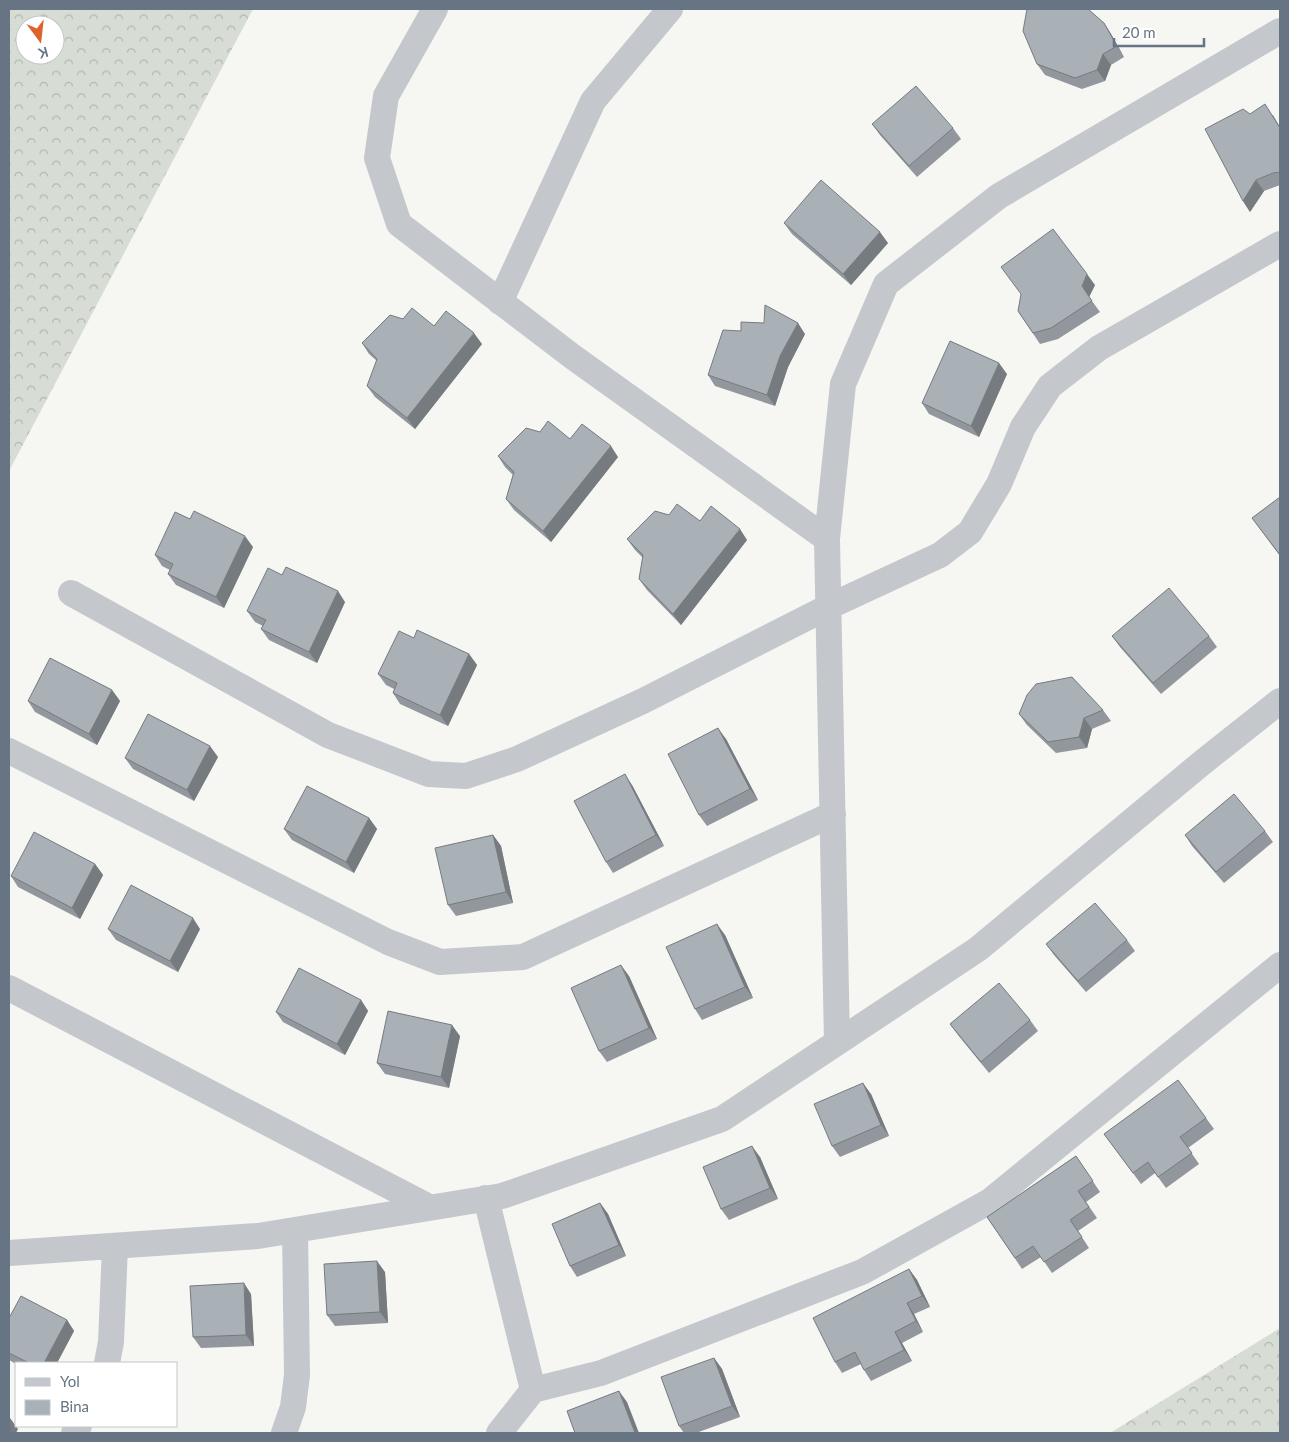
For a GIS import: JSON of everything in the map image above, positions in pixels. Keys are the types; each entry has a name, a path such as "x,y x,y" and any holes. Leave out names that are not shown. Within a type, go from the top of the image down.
{"street":[{"path":"435,9 386,96 377,158 399,224 573,358 827,539"},
{"path":"500,302 593,102 670,9"},
{"path":"837,1042 827,539 843,384 886,284 999,196 1280,31"},
{"path":"72,593 328,735 429,774 466,776 517,759 643,701 828,607 940,556 970,532 1000,484 1022,427 1050,386 1099,348 1280,244"},
{"path":"9,1253 258,1236 502,1196 722,1119 978,949 1280,700"},
{"path":"9,752 388,942 440,962 523,957 833,814"},
{"path":"499,1433 533,1390 601,1373 862,1272 990,1202 1280,964"},
{"path":"9,988 429,1208"},
{"path":"486,1198 533,1390"},
{"path":"284,1433 294,1407 298,1374 295,1230"},
{"path":"107,1362 111,1342 115,1246"}],"green space":[{"path":"9,9 253,9 9,471"},
{"path":"1280,1328 1280,1433 1110,1433"}],"building":[{"path":"1027,9 1088,9 1104,23 1117,46 1103,54 1097,70 1075,78 1037,64 1023,31"},
{"path":"916,86 953,128 909,166 872,124"},
{"path":"1265,104 1280,128 1280,172 1256,180 1243,201 1205,129 1243,109 1250,114"},
{"path":"821,180 880,232 843,274 784,223"},
{"path":"1053,229 1087,274 1082,286 1092,301 1051,328 1033,333 1018,311 1021,294 1001,267"},
{"path":"765,305 798,323 780,356 767,395 708,375 723,330 741,331 741,322 764,323"},
{"path":"412,308 434,326 446,311 474,333 407,418 367,386 377,359 362,343 390,315 403,319"},
{"path":"950,341 999,363 971,426 922,403"},
{"path":"548,421 570,439 582,424 611,446 543,531 506,499 514,472 498,456 526,428 540,432"},
{"path":"1280,497 1280,555 1252,518"},
{"path":"677,504 700,521 711,506 740,529 673,614 639,579 643,555 627,539 655,511 669,515"},
{"path":"194,511 245,536 216,597 168,574 173,564 155,555 175,512 190,519"},
{"path":"286,567 338,591 309,652 261,629 266,620 247,611 268,568 282,575"},
{"path":"1169,588 1209,636 1153,683 1112,636"},
{"path":"417,630 469,654 440,715 393,693 397,683 378,674 399,631 414,638"},
{"path":"50,658 112,690 89,734 28,701"},
{"path":"1072,677 1103,710 1084,718 1079,737 1048,742 1019,714 1027,695 1036,684"},
{"path":"148,714 210,746 187,790 125,758"},
{"path":"718,728 750,789 699,815 668,754"},
{"path":"625,774 656,835 606,862 574,801"},
{"path":"307,786 369,818 346,862 284,829"},
{"path":"1234,794 1265,831 1216,872 1185,835"},
{"path":"34,832 95,864 72,908 11,876"},
{"path":"493,835 506,892 448,905 435,848"},
{"path":"131,885 193,918 170,961 108,929"},
{"path":"1095,903 1127,940 1078,981 1046,944"},
{"path":"717,924 745,987 695,1009 666,947"},
{"path":"621,965 649,1028 599,1051 571,988"},
{"path":"299,968 361,1000 337,1044 276,1012"},
{"path":"999,983 1030,1020 981,1062 950,1024"},
{"path":"388,1011 452,1025 441,1077 377,1063"},
{"path":"1178,1080 1206,1118 1180,1137 1192,1153 1158,1177 1148,1162 1133,1173 1104,1134"},
{"path":"863,1083 881,1125 832,1146 814,1104"},
{"path":"752,1146 770,1188 721,1209 703,1167"},
{"path":"1076,1156 1093,1181 1078,1191 1089,1207 1070,1220 1082,1237 1044,1262 1033,1246 1015,1258 987,1217"},
{"path":"600,1203 619,1245 570,1266 552,1224"},
{"path":"377,1261 380,1312 327,1315 324,1264"},
{"path":"909,1269 922,1296 907,1303 916,1321 895,1332 904,1350 864,1370 855,1352 835,1362 813,1318"},
{"path":"244,1283 246,1335 193,1337 190,1286"},
{"path":"21,1296 67,1320 45,1362 27,1362 9,1353 9,1318"},
{"path":"714,1358 732,1406 679,1426 661,1377"},
{"path":"619,1391 635,1433 575,1433 567,1411"}]}
